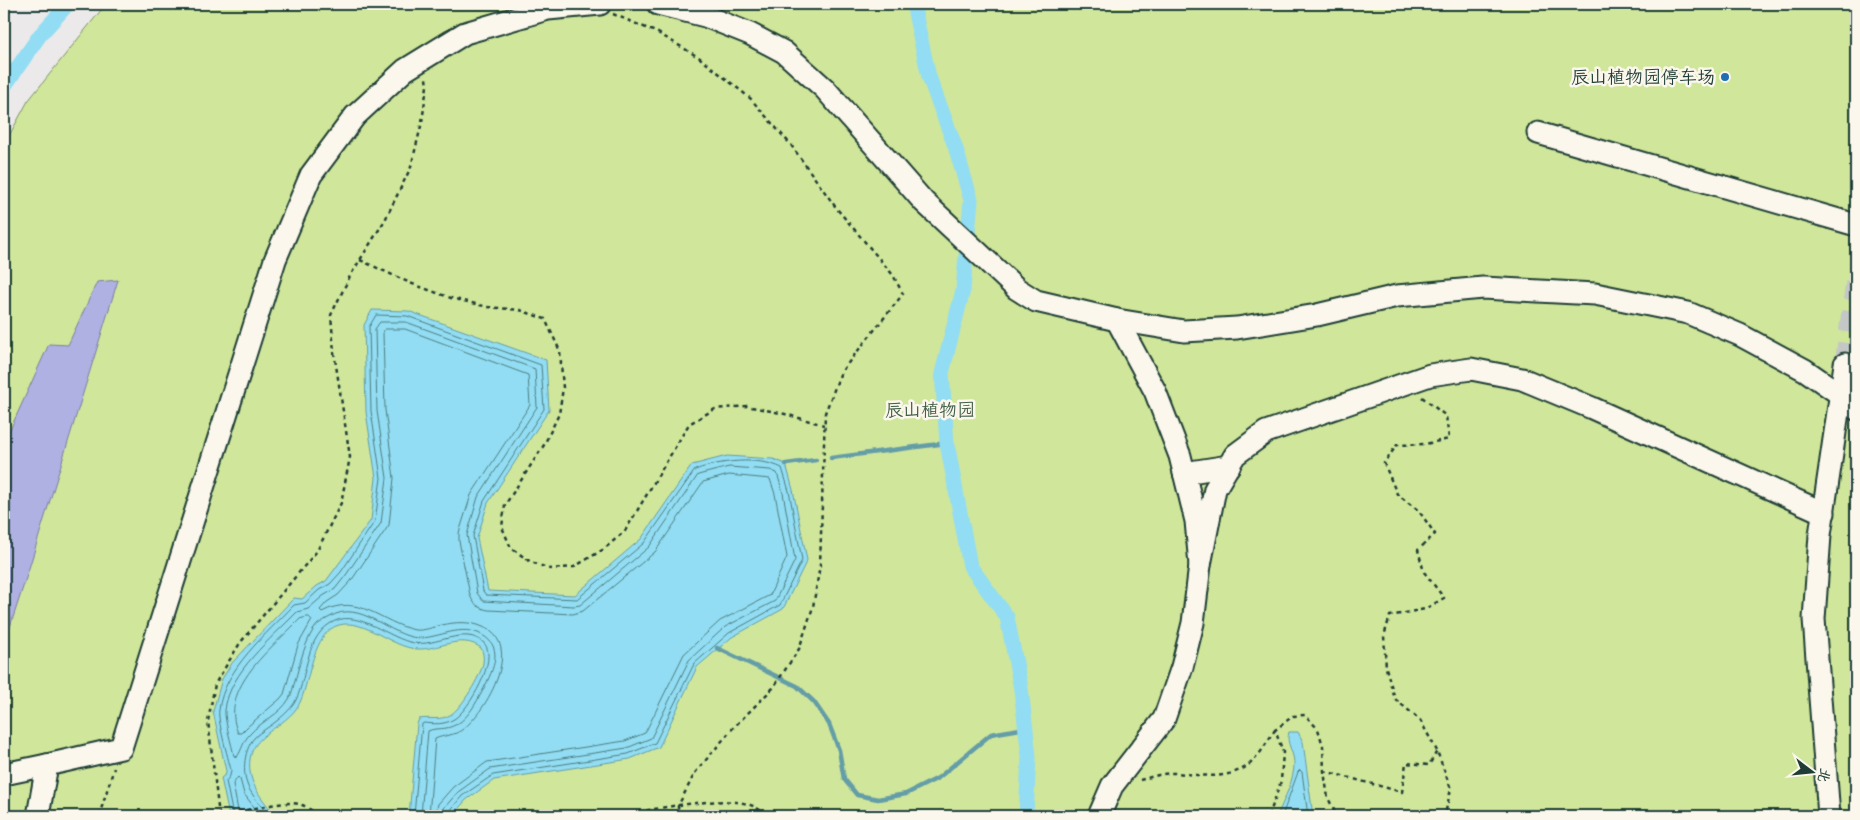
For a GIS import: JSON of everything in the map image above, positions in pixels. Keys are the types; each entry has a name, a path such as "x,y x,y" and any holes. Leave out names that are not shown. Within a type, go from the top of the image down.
{"street":[{"path":"4,774 47,766 120,748 275,260 311,175 355,116 405,70 465,33 548,9 600,4"},
{"path":"658,4 704,16 750,34 784,52 825,89 924,202 1017,289 1036,301 1117,320 1184,331 1237,328 1316,315 1397,296 1483,288 1595,294 1688,313 1740,335 1797,365 1841,395 1856,409"},
{"path":"1538,132 1856,224"},
{"path":"1117,320 1155,391 1180,456 1196,521 1200,565"},
{"path":"1829,816 1814,619 1820,535 1845,364"},
{"path":"1099,816 1112,786 1164,719 1182,667 1193,623 1200,565 1215,489 1235,455 1266,432 1430,375 1471,369 1522,379 1824,513"},
{"path":"1184,473 1229,466"},
{"path":"38,816 47,766"}],"path":[{"path":"588,4 658,33 700,58 750,98 791,145 837,209 892,274 903,294 840,372 825,414 820,565 813,607 799,648 776,683 733,728 695,773 678,806 678,816"},
{"path":"219,816 208,721 215,684 240,643 317,551 341,503 350,457 334,352 331,315 360,260 385,220 411,167 422,122 427,86 422,59"},
{"path":"360,260 410,283 451,298 488,307 520,310 545,319 560,351 564,388 559,414 544,445 505,505 502,527 511,548 531,562 550,569 574,567 604,549 626,531 689,424 715,409 748,406 824,425"},
{"path":"1405,384 1446,416 1449,439 1425,444 1397,445 1384,463 1397,494 1419,512 1435,534 1418,550 1424,572 1444,598 1425,609 1390,616 1384,636 1386,668 1395,699 1420,720 1437,751 1451,789 1446,816"},
{"path":"1112,786 1172,773 1202,776 1228,774 1241,770 1257,756 1275,730 1293,716 1305,715 1318,729 1323,746 1328,798 1337,816"},
{"path":"1269,816 1281,781 1283,752 1275,730"},
{"path":"99,816 120,748"},
{"path":"1324,771 1402,792 1406,763 1429,765 1437,751"},
{"path":"615,816 722,801 752,806 770,816"},
{"path":"225,816 292,802 302,804 319,816"}],"green space":[{"name":"辰山植物园","path":"106,4 1856,4 1856,816 4,816 4,145 28,101"}],"water":[{"path":"372,310 408,311 546,360 549,410 488,503 477,538 488,591 575,595 641,539 692,465 727,456 773,459 786,464 807,560 783,609 732,637 697,667 659,747 630,759 494,780 466,800 452,816 409,816 417,724 419,719 446,717 460,706 479,676 483,663 481,648 466,642 458,642 418,649 398,644 359,626 339,625 330,629 318,646 301,700 296,709 265,735 253,749 250,768 253,783 276,816 229,816 221,778 226,774 226,771 213,711 222,679 232,663 294,598 302,599 326,581 371,520 376,478 366,412 364,325"},
{"path":"1289,732 1298,732 1303,742 1313,816 1277,816 1288,790 1294,769 1294,759 1288,740"}],"building":[{"path":"118,280 4,645 4,443 49,344 68,345 97,282"}],"waterway":[{"path":"4,87 40,35 68,4"},
{"path":"913,4 929,77 955,146 971,200 963,290 942,373 947,443 970,566 1007,617 1021,689 1029,756 1026,816"},
{"path":"831,458 947,443"},
{"path":"786,464 816,460"},
{"path":"717,648 797,686 814,702 829,724 839,750 844,779 857,795 878,799 906,794 938,778 991,734 1026,728"}],"tunnel":[{"path":"1845,364 1856,282"}],"place":[{"name":"辰山植物园停车场","path":"1725,77"}]}
